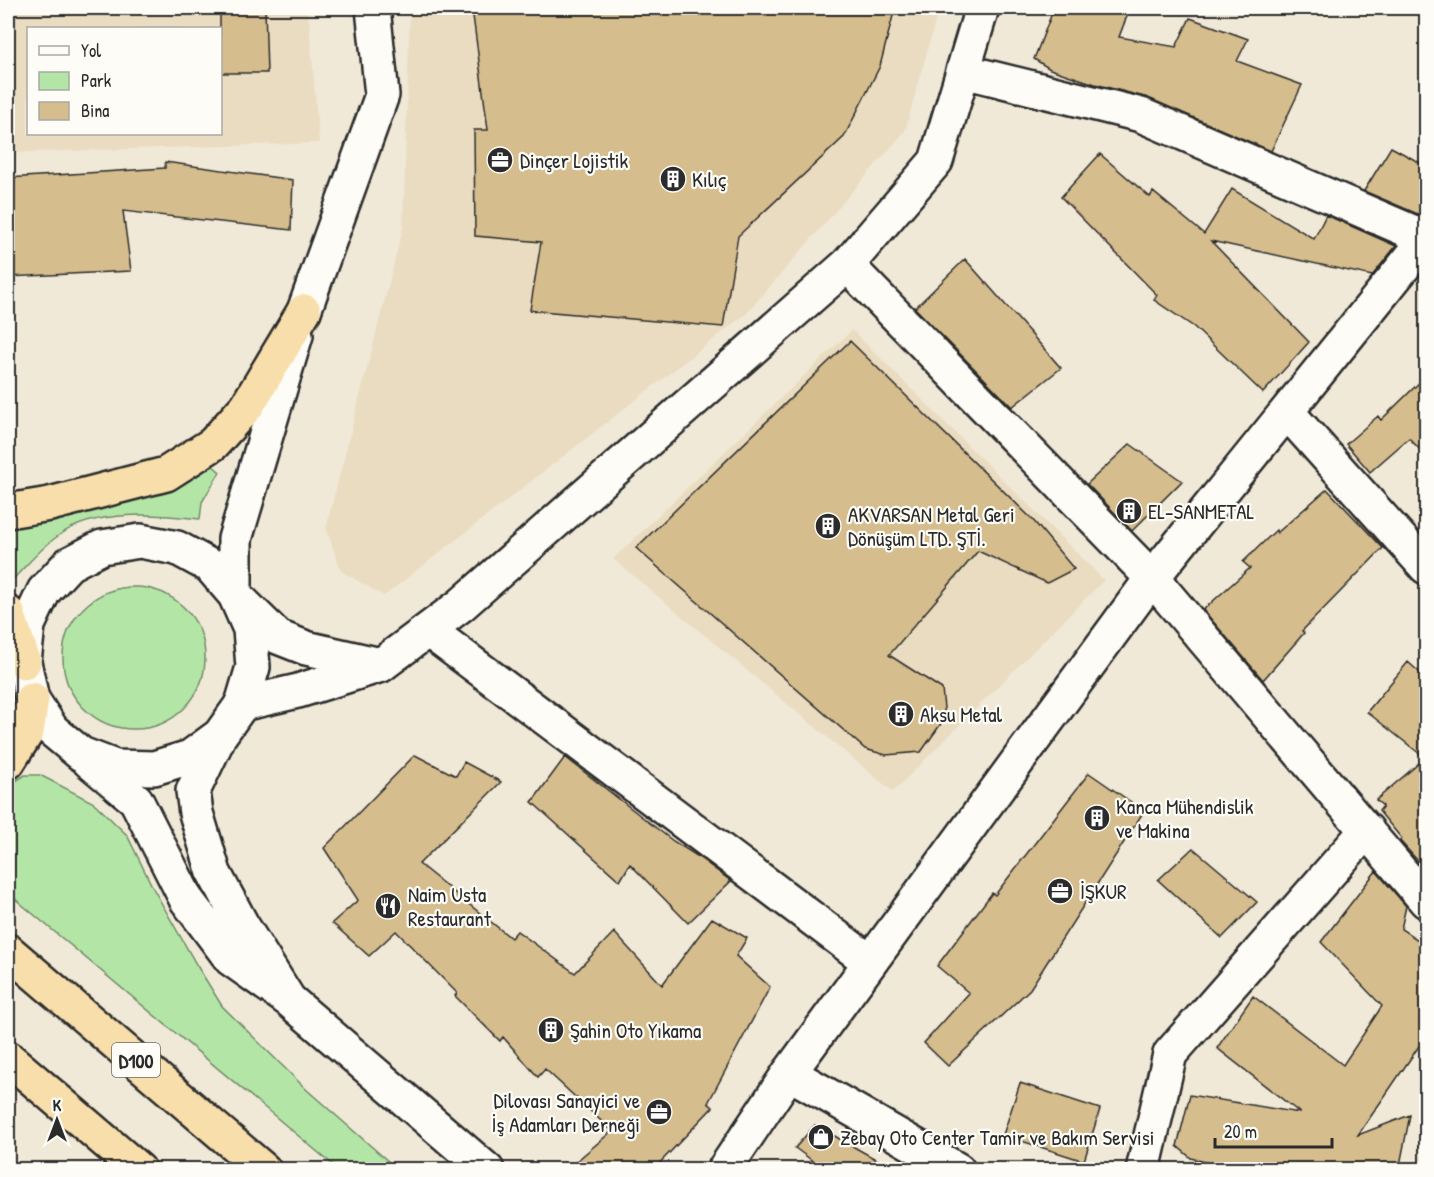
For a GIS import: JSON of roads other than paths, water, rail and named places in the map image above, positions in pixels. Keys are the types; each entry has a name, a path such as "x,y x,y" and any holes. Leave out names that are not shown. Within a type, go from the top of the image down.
{"highway":[{"path":"8,511 50,504 166,474 213,444 247,406 304,311"},
{"path":"8,613 24,662"},
{"path":"8,762 27,732 32,699"},
{"name":"D100","path":"8,951 264,1170"},
{"path":"8,1058 139,1170"}],"street":[{"path":"289,1000 242,925 214,873 196,813 193,791 220,735 242,704 253,667 250,629 235,595 235,540 304,311 382,95 373,8"},
{"path":"242,704 298,691 381,665 461,605 847,265 936,161 982,8"},
{"path":"724,1170 789,1073 1152,578 1426,238 1141,115 963,71"},
{"path":"847,265 1152,578 1426,901"},
{"path":"1287,412 1426,567"},
{"path":"381,665 306,648 278,637 235,595 210,566 177,548 140,542 102,547 69,564 44,591 28,625 24,662 32,699 52,730 136,800 186,899 231,959 289,1000 487,1170"},
{"path":"428,630 870,962"},
{"path":"81,754 115,767 153,768 190,757 220,735"},
{"path":"1143,1170 1170,1054 1367,830"},
{"path":"789,1073 958,1170"}],"place":[{"name":"Dinçer Lojistik","path":"500,160"},
{"name":"Kılıç","path":"673,179"},
{"name":"EL-SANMETAL","path":"1129,511"},
{"name":"AKVARSAN Metal Geri Dönüşüm LTD. ŞTİ.","path":"828,526"},
{"name":"Aksu Metal","path":"901,714"},
{"name":"Kanca Mühendislik ve Makina","path":"1097,818"},
{"name":"İŞKUR","path":"1060,891"},
{"name":"Naim Usta Restaurant","path":"388,906"},
{"name":"Şahin Oto Yıkama","path":"551,1030"},
{"name":"Dilovası Sanayici ve İş Adamları Derneği","path":"659,1112"},
{"name":"Zebay Oto Center Tamir ve Bakım Servisi","path":"821,1137"}]}
